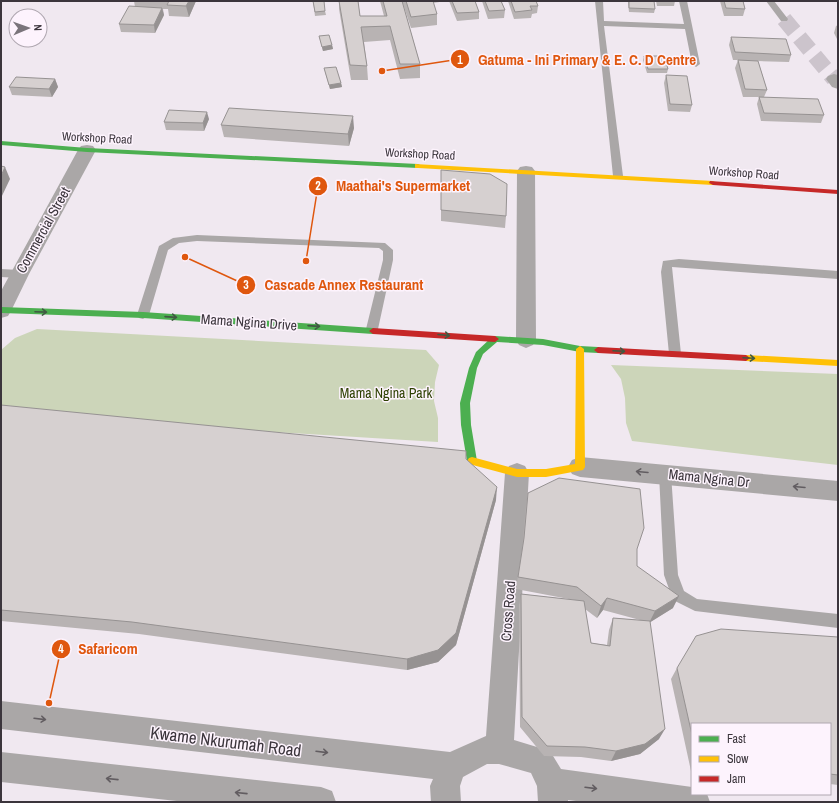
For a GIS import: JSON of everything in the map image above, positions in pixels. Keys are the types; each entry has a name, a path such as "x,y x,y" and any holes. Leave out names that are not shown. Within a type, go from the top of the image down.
{"street":[{"name":"Workshop Road","path":"1,144 87,150 618,176 838,192"},
{"name":"Commercial Street","path":"1,311 10,274 87,150"},
{"path":"526,171 526,340"},
{"name":"Mama Ngina Drive","path":"1,311 143,315 495,339"},
{"path":"472,461 466,425 465,403 472,368 480,352 495,339 526,340 580,350 838,363"},
{"path":"448,458 472,461 517,473 546,474 580,467 580,350"},
{"name":"Mama Ngina Dr","path":"580,467 838,491"},
{"name":"Cross Road","path":"499,750 517,473"},
{"name":"Kwame Nkurumah Road","path":"1,715 452,767"},
{"path":"446,802 445,786 452,767 485,750 499,750 540,761 552,793 695,802"},
{"path":"1,767 321,802"}],"lane":[{"path":"599,1 600,23 618,176"},
{"path":"683,1 696,64"},
{"path":"770,1 784,20"},
{"path":"600,23 688,27"},
{"path":"143,315 163,248 177,240 197,238 381,245 388,250 388,260 372,330"},
{"path":"675,354 666,272 667,264 838,275"},
{"path":"665,474 670,575 678,595 695,606 838,621"}],"green space":[{"name":"Mama Ngina Park","path":"37,329 426,350 439,365 435,382 434,401 438,418 438,442 1,415 1,350 15,338"},
{"path":"611,365 838,374 838,465 632,441 626,423 625,398 621,379"}],"building":[{"path":"169,1 189,1 186,6 167,5"},
{"path":"313,1 324,1 325,11 315,12"},
{"path":"339,1 358,1 360,16 387,16 383,1 402,1 420,64 400,64 390,26 361,27 367,66 350,65"},
{"path":"406,1 433,1 437,14 411,17"},
{"path":"452,1 475,1 479,12 457,13"},
{"path":"485,1 501,1 505,10 489,11"},
{"path":"511,1 536,1 538,6 530,6 532,10 515,12"},
{"path":"629,1 654,1 655,9 629,8"},
{"path":"724,1 743,1 745,9 726,8"},
{"path":"129,6 162,8 154,25 119,24"},
{"path":"329,35 332,45 322,47 319,36"},
{"path":"731,37 786,39 791,55 735,52"},
{"path":"644,56 664,56 668,69 648,69"},
{"path":"738,60 758,61 767,90 745,89"},
{"path":"336,67 341,83 329,85 324,68"},
{"path":"666,75 687,76 692,105 670,104"},
{"path":"16,77 55,79 49,89 9,87"},
{"path":"759,97 818,99 824,115 764,113"},
{"path":"229,108 353,116 348,134 221,125"},
{"path":"169,110 207,112 203,123 164,122"},
{"path":"1,166 5,167 1,176"},
{"path":"441,170 490,174 507,184 506,216 441,210"},
{"path":"1,405 466,451 466,459 497,487 456,633 438,650 407,659 132,622 1,610"},
{"path":"559,478 640,489 644,528 637,549 637,566 679,596 655,611 607,598 601,606 577,587 518,577 524,538 528,493"},
{"path":"521,594 584,601 591,643 610,646 613,618 650,621 665,729 645,744 616,751 585,747 547,746 522,717"},
{"path":"721,629 838,637 838,775 831,774 831,723 691,723 691,731 677,668 696,636"}],"tunnel":[{"path":"784,19 834,79"}],"traffic: fast":[{"path":"1,143 87,150 418,166"},
{"path":"2,310 143,315 373,331"},
{"path":"472,461 466,425 465,403 473,368 480,352 495,339 543,342 580,349 598,350"}],"traffic: slow":[{"path":"418,166 713,183"},
{"path":"472,461 517,473 546,473 580,467 580,349"},
{"path":"746,358 838,363"}],"traffic: jam":[{"path":"713,183 838,192"},
{"path":"373,331 495,339"},
{"path":"598,350 746,358"}],"place":[{"name":"Gatuma - Ini Primary & E. C. D Centre","path":"382,71"},
{"name":"Cascade Annex Restaurant","path":"185,257"},
{"name":"Maathai's Supermarket","path":"306,261"},
{"name":"Safaricom","path":"49,703"}]}
